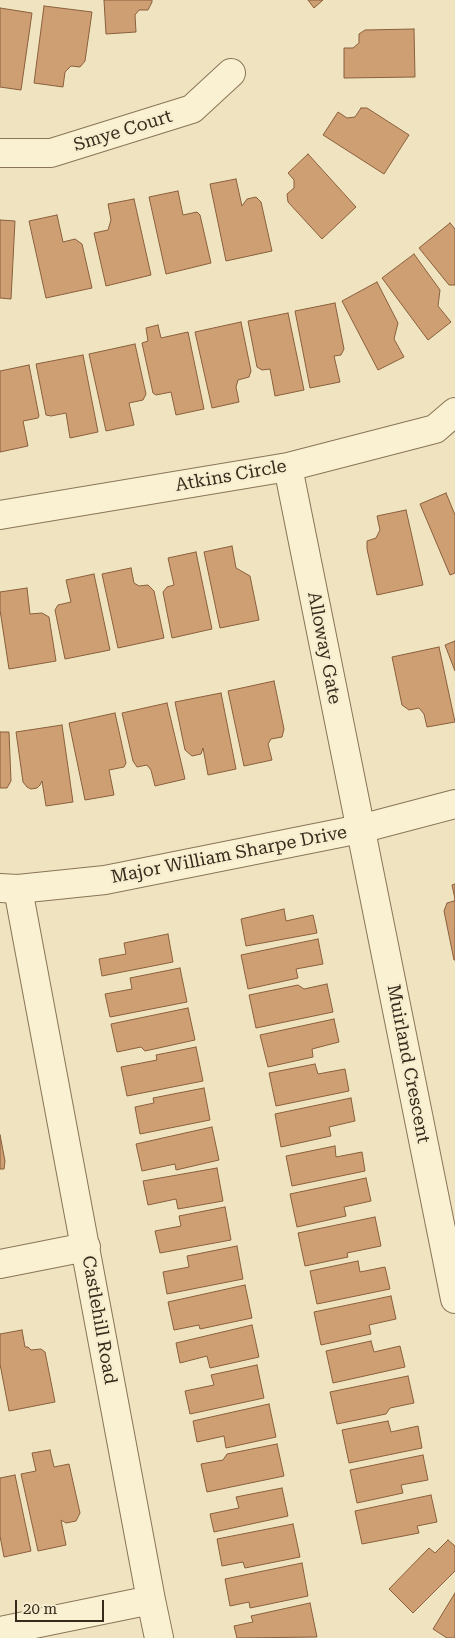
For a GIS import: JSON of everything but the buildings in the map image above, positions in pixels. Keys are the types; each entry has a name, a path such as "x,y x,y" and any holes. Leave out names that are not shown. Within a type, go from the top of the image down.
{"street":[{"name":"Smye Court","path":"0,153 51,153 192,109 231,73"},
{"name":"Atkins Circle","path":"0,515 288,467 435,429 455,412"},
{"name":"Alloway Gate","path":"288,467 360,829"},
{"name":"Major William Sharpe Drive","path":"9,888 104,880 360,829 455,804"},
{"name":"Muirland Crescent","path":"360,829 455,1299"},
{"name":"Castlehill Road","path":"9,888 86,1247 159,1638"},
{"path":"0,1264 86,1247"},
{"path":"0,1631 151,1600"}]}
